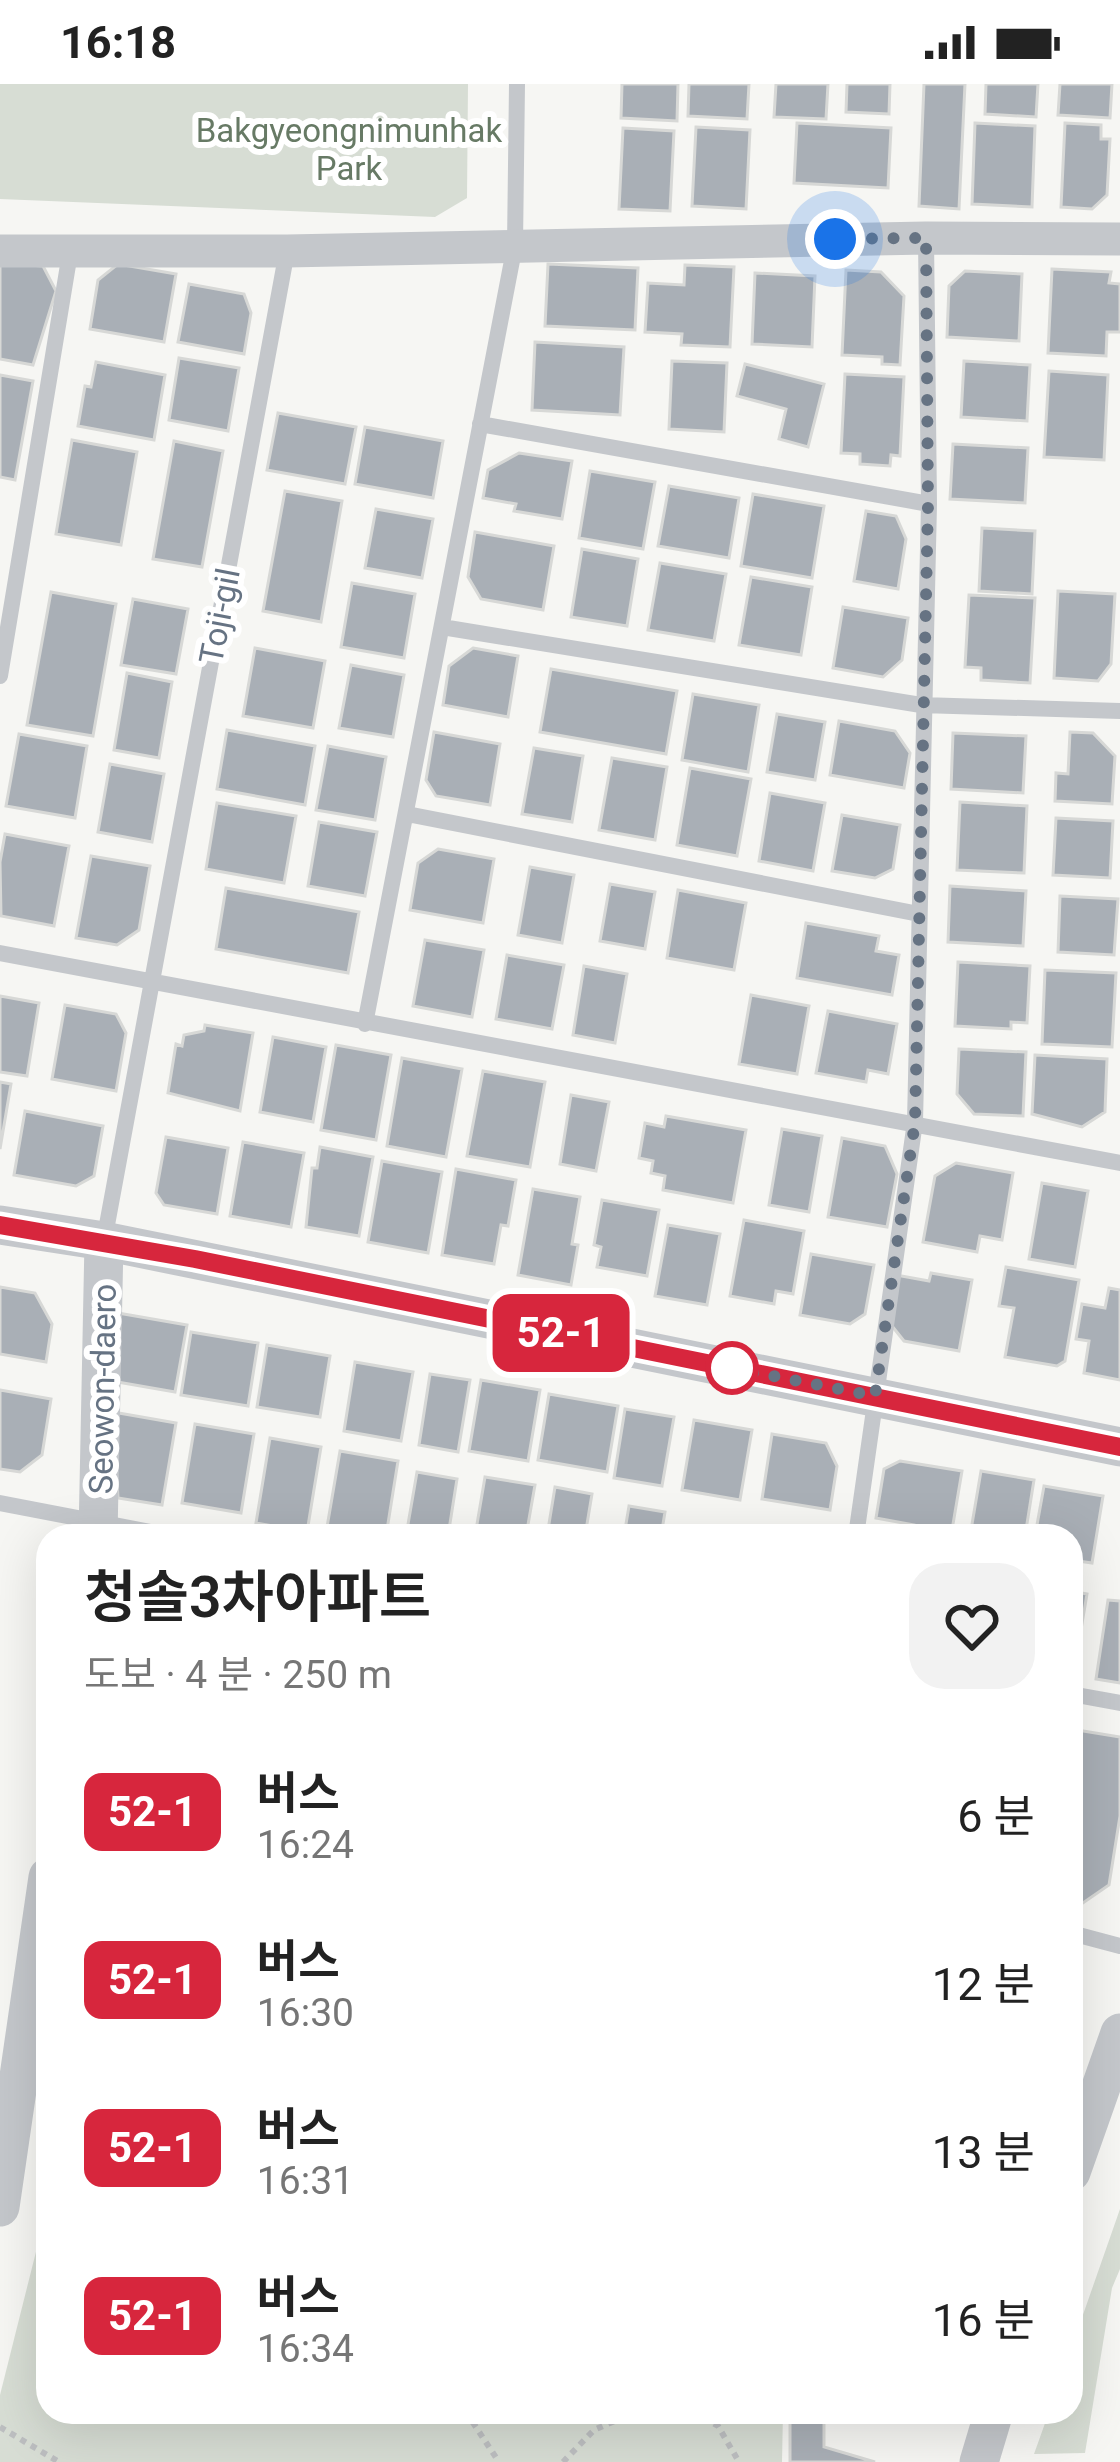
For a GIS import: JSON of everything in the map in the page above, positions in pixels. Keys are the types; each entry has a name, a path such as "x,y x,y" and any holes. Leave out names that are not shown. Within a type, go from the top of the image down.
{"street":[{"path":"0,251 1120,239"},
{"path":"0,1225 104,1241 1120,1447"},
{"name":"Seowon-daero","path":"98,1524 104,1241"},
{"path":"0,2207 36,1960"},
{"path":"1083,2138 1120,2033"},
{"path":"979,2462 990,2424"}],"lane":[{"path":"365,1024 515,245 517,84"},
{"path":"858,1524 915,1122 928,504 926,238"},
{"name":"Toji-gil","path":"104,1241 287,251"},
{"path":"0,676 70,253"},
{"path":"480,424 928,504"},
{"path":"442,627 921,705 1120,711"},
{"path":"406,814 919,914"},
{"path":"0,953 1120,1163"},
{"path":"0,1503 76,1524"},
{"path":"1083,1696 1120,1703"},
{"path":"1083,1936 1120,1946"}],"path":[{"path":"474,2424 499,2462"},
{"path":"563,2462 594,2431 609,2424"},
{"path":"714,2424 739,2462"},
{"path":"0,2427 59,2462"}],"green space":[{"name":"Bakgyeongnimunhak Park","path":"0,84 468,84 467,198 435,217 0,199"},
{"path":"1120,2209 1120,2269 1112,2288 1085,2453 1034,2454 1045,2424 1083,2424 1083,2315"},
{"path":"36,2252 36,2424 783,2424 782,2462 0,2462 0,2395"}],"building":[{"path":"622,84 678,84 677,121 621,118"},
{"path":"689,84 749,84 747,119 688,116"},
{"path":"776,84 828,84 826,119 774,117"},
{"path":"847,84 890,84 889,114 846,112"},
{"path":"924,84 965,84 959,209 919,206"},
{"path":"986,84 1038,84 1036,117 985,114"},
{"path":"1060,84 1112,84 1110,118 1058,115"},
{"path":"797,123 891,128 888,188 794,183"},
{"path":"975,123 1035,126 1032,207 972,204"},
{"path":"1065,123 1101,125 1101,139 1110,139 1107,195 1092,209 1061,207"},
{"path":"696,127 750,130 746,209 692,206"},
{"path":"623,128 674,131 670,211 619,209"},
{"path":"0,263 43,266 56,291 33,365 0,359"},
{"path":"118,264 176,274 164,342 90,329 98,280"},
{"path":"548,264 638,268 635,330 545,326"},
{"path":"685,265 734,267 730,347 681,345 682,334 645,332 648,283 684,285"},
{"path":"1052,269 1111,272 1109,283 1120,284 1120,332 1107,332 1106,356 1048,353"},
{"path":"846,270 881,272 904,296 900,365 882,364 882,357 842,355"},
{"path":"965,271 1022,274 1019,341 947,337 949,286"},
{"path":"755,273 815,276 812,347 752,344"},
{"path":"189,284 244,294 251,313 244,354 178,342"},
{"path":"535,342 624,347 620,415 532,410"},
{"path":"179,358 239,368 228,431 169,420"},
{"path":"672,361 727,363 724,432 669,429"},
{"path":"964,361 1030,365 1027,421 961,417"},
{"path":"96,362 165,375 154,440 78,426 85,386 91,387"},
{"path":"745,364 824,384 808,447 779,439 786,409 737,396"},
{"path":"1049,371 1108,375 1104,460 1044,457"},
{"path":"845,374 904,377 900,456 891,455 890,466 860,464 860,454 841,453"},
{"path":"0,375 33,381 15,480 0,477"},
{"path":"278,413 356,427 345,484 267,470"},
{"path":"365,427 443,441 433,498 355,484"},
{"path":"72,440 137,452 121,545 56,534"},
{"path":"174,441 223,451 202,567 153,559"},
{"path":"953,444 1028,448 1025,503 950,499"},
{"path":"519,453 572,461 562,519 514,511 516,504 483,498 488,470"},
{"path":"590,471 655,482 643,549 579,538"},
{"path":"669,486 739,498 729,558 658,546"},
{"path":"285,491 342,501 321,622 263,611"},
{"path":"753,494 824,506 812,578 741,566"},
{"path":"376,509 433,519 422,578 365,568"},
{"path":"866,511 896,516 906,539 898,589 854,581"},
{"path":"982,528 1035,531 1032,594 979,591"},
{"path":"475,532 554,546 543,610 481,599 468,577"},
{"path":"582,549 638,559 627,626 571,617"},
{"path":"660,563 726,574 714,641 648,630"},
{"path":"751,577 812,587 801,655 739,645"},
{"path":"352,583 415,594 404,658 341,647"},
{"path":"1058,591 1115,594 1111,664 1098,681 1054,678"},
{"path":"51,592 116,604 93,736 27,725"},
{"path":"969,595 1035,598 1030,683 981,680 981,668 965,667"},
{"path":"133,599 188,609 176,674 121,665"},
{"path":"843,607 908,618 902,660 883,677 833,668"},
{"path":"255,648 325,661 313,728 243,716"},
{"path":"473,648 518,656 508,717 443,705 449,666"},
{"path":"351,665 404,675 393,737 339,728"},
{"path":"551,669 677,691 666,754 540,732"},
{"path":"127,673 172,682 159,758 114,750"},
{"path":"693,694 759,705 748,772 682,760"},
{"path":"777,714 825,722 815,780 767,772"},
{"path":"839,721 895,731 910,753 904,788 830,775"},
{"path":"227,730 315,746 305,805 217,789"},
{"path":"434,732 500,744 490,805 436,796 426,780"},
{"path":"1070,732 1093,733 1115,756 1112,804 1055,801 1056,773 1068,774"},
{"path":"953,733 1026,736 1023,793 951,789"},
{"path":"19,734 87,746 75,818 6,806"},
{"path":"328,746 386,757 375,820 316,810"},
{"path":"534,748 583,756 572,822 522,814"},
{"path":"612,758 667,767 655,840 599,830"},
{"path":"110,764 164,774 152,842 98,832"},
{"path":"690,768 751,779 737,856 677,845"},
{"path":"770,793 825,803 813,871 759,861"},
{"path":"960,802 1027,806 1024,873 957,870"},
{"path":"217,803 296,816 284,883 206,869"},
{"path":"842,815 900,825 893,869 875,878 832,871"},
{"path":"1056,818 1113,821 1110,878 1053,875"},
{"path":"319,822 377,832 365,896 308,886"},
{"path":"5,834 69,846 54,926 1,916 0,862"},
{"path":"438,849 494,859 483,923 410,910 418,863"},
{"path":"91,856 150,866 139,930 117,945 76,938"},
{"path":"530,867 574,875 562,943 518,935"},
{"path":"610,884 655,892 645,949 600,941"},
{"path":"950,886 1026,891 1023,946 948,942"},
{"path":"226,888 359,912 348,973 216,949"},
{"path":"678,890 746,903 734,970 667,958"},
{"path":"1060,896 1118,899 1114,955 1058,952"},
{"path":"806,923 879,936 876,951 899,955 892,995 797,978"},
{"path":"425,940 484,950 472,1017 413,1006"},
{"path":"507,955 564,965 552,1029 496,1019"},
{"path":"958,962 1030,966 1027,1023 1011,1022 1011,1029 955,1026"},
{"path":"584,966 627,974 615,1043 573,1035"},
{"path":"1045,970 1116,973 1112,1047 1042,1044"},
{"path":"751,995 809,1006 797,1074 739,1064"},
{"path":"0,996 39,1003 27,1076 0,1072"},
{"path":"65,1005 116,1014 126,1033 116,1091 52,1079"},
{"path":"828,1011 897,1024 888,1074 868,1070 866,1082 816,1073"},
{"path":"205,1025 253,1033 240,1111 168,1093 176,1044 182,1046 184,1035 204,1031"},
{"path":"273,1037 326,1047 313,1122 260,1112"},
{"path":"336,1045 391,1055 376,1140 321,1130"},
{"path":"959,1049 1026,1052 1023,1116 974,1114 957,1094"},
{"path":"1035,1055 1107,1059 1105,1112 1082,1127 1032,1114"},
{"path":"402,1058 462,1069 446,1157 387,1146"},
{"path":"483,1071 545,1082 530,1167 467,1156"},
{"path":"0,1082 11,1084 0,1149"},
{"path":"571,1095 609,1102 596,1171 560,1164"},
{"path":"25,1111 103,1126 94,1176 76,1186 14,1175"},
{"path":"666,1116 746,1130 733,1203 663,1190 665,1176 651,1173 653,1161 639,1158 645,1123 664,1127"},
{"path":"782,1129 822,1136 809,1212 769,1205"},
{"path":"166,1137 228,1148 217,1214 164,1205 156,1193"},
{"path":"842,1138 885,1146 897,1174 887,1227 828,1217"},
{"path":"243,1142 304,1153 291,1227 230,1216"},
{"path":"320,1147 373,1157 359,1236 306,1227 312,1168 317,1168"},
{"path":"382,1161 442,1172 428,1253 368,1242"},
{"path":"956,1163 1013,1173 1002,1240 980,1236 977,1252 923,1242 935,1176"},
{"path":"456,1169 516,1180 508,1226 501,1225 494,1264 442,1255"},
{"path":"1042,1183 1088,1191 1075,1267 1029,1259"},
{"path":"533,1189 580,1197 571,1285 518,1275"},
{"path":"602,1200 659,1210 647,1276 597,1267 601,1247 594,1245"},
{"path":"744,1220 804,1231 793,1294 776,1291 774,1304 730,1296"},
{"path":"668,1225 720,1234 707,1305 655,1296"},
{"path":"811,1254 874,1265 865,1314 850,1324 800,1315"},
{"path":"1006,1267 1079,1280 1065,1361 1057,1366 1005,1357 1014,1308 999,1306"},
{"path":"931,1273 972,1280 959,1351 904,1341 888,1321 896,1275 929,1281"},
{"path":"0,1287 35,1293 52,1324 46,1362 0,1354"},
{"path":"1109,1288 1120,1290 1120,1380 1084,1373 1089,1341 1076,1339 1082,1304 1105,1308"},
{"path":"118,1313 187,1325 175,1392 106,1380"},
{"path":"191,1332 258,1343 248,1406 181,1395"},
{"path":"267,1345 330,1356 320,1417 257,1407"},
{"path":"355,1362 413,1372 401,1441 344,1431"},
{"path":"430,1374 470,1380 458,1452 419,1445"},
{"path":"481,1380 540,1390 528,1461 469,1451"},
{"path":"0,1390 51,1399 42,1455 20,1472 0,1469"},
{"path":"549,1394 618,1406 607,1472 538,1460"},
{"path":"625,1409 674,1417 662,1486 614,1478"},
{"path":"113,1412 176,1423 162,1505 118,1498"},
{"path":"694,1420 752,1430 740,1500 682,1490"},
{"path":"195,1424 254,1434 241,1513 182,1503"},
{"path":"772,1434 826,1443 837,1466 830,1510 762,1499"},
{"path":"270,1438 321,1447 308,1524 256,1523"},
{"path":"340,1451 398,1461 388,1524 328,1524"},
{"path":"900,1461 962,1471 953,1524 876,1518 884,1469"},
{"path":"981,1471 1034,1480 1027,1524 972,1524"},
{"path":"417,1472 457,1479 450,1524 408,1524"},
{"path":"485,1477 535,1485 528,1524 477,1524"},
{"path":"1044,1486 1103,1496 1092,1563 1083,1562 1083,1524 1037,1524"},
{"path":"555,1487 592,1494 587,1524 549,1524"},
{"path":"629,1506 665,1512 663,1524 626,1524"},
{"path":"1108,1600 1120,1601 1120,1683 1096,1679"},
{"path":"1083,1731 1120,1737 1120,1816 1109,1885 1083,1903"},
{"path":"790,2424 824,2424 824,2447 875,2462 790,2462"}],"bus line":[{"name":"52-1","path":"0,1225 195,1259 1120,1447"}],"route":[{"path":"732,1368 875,1396 915,1122 928,504 926,238 835,239"}]}
